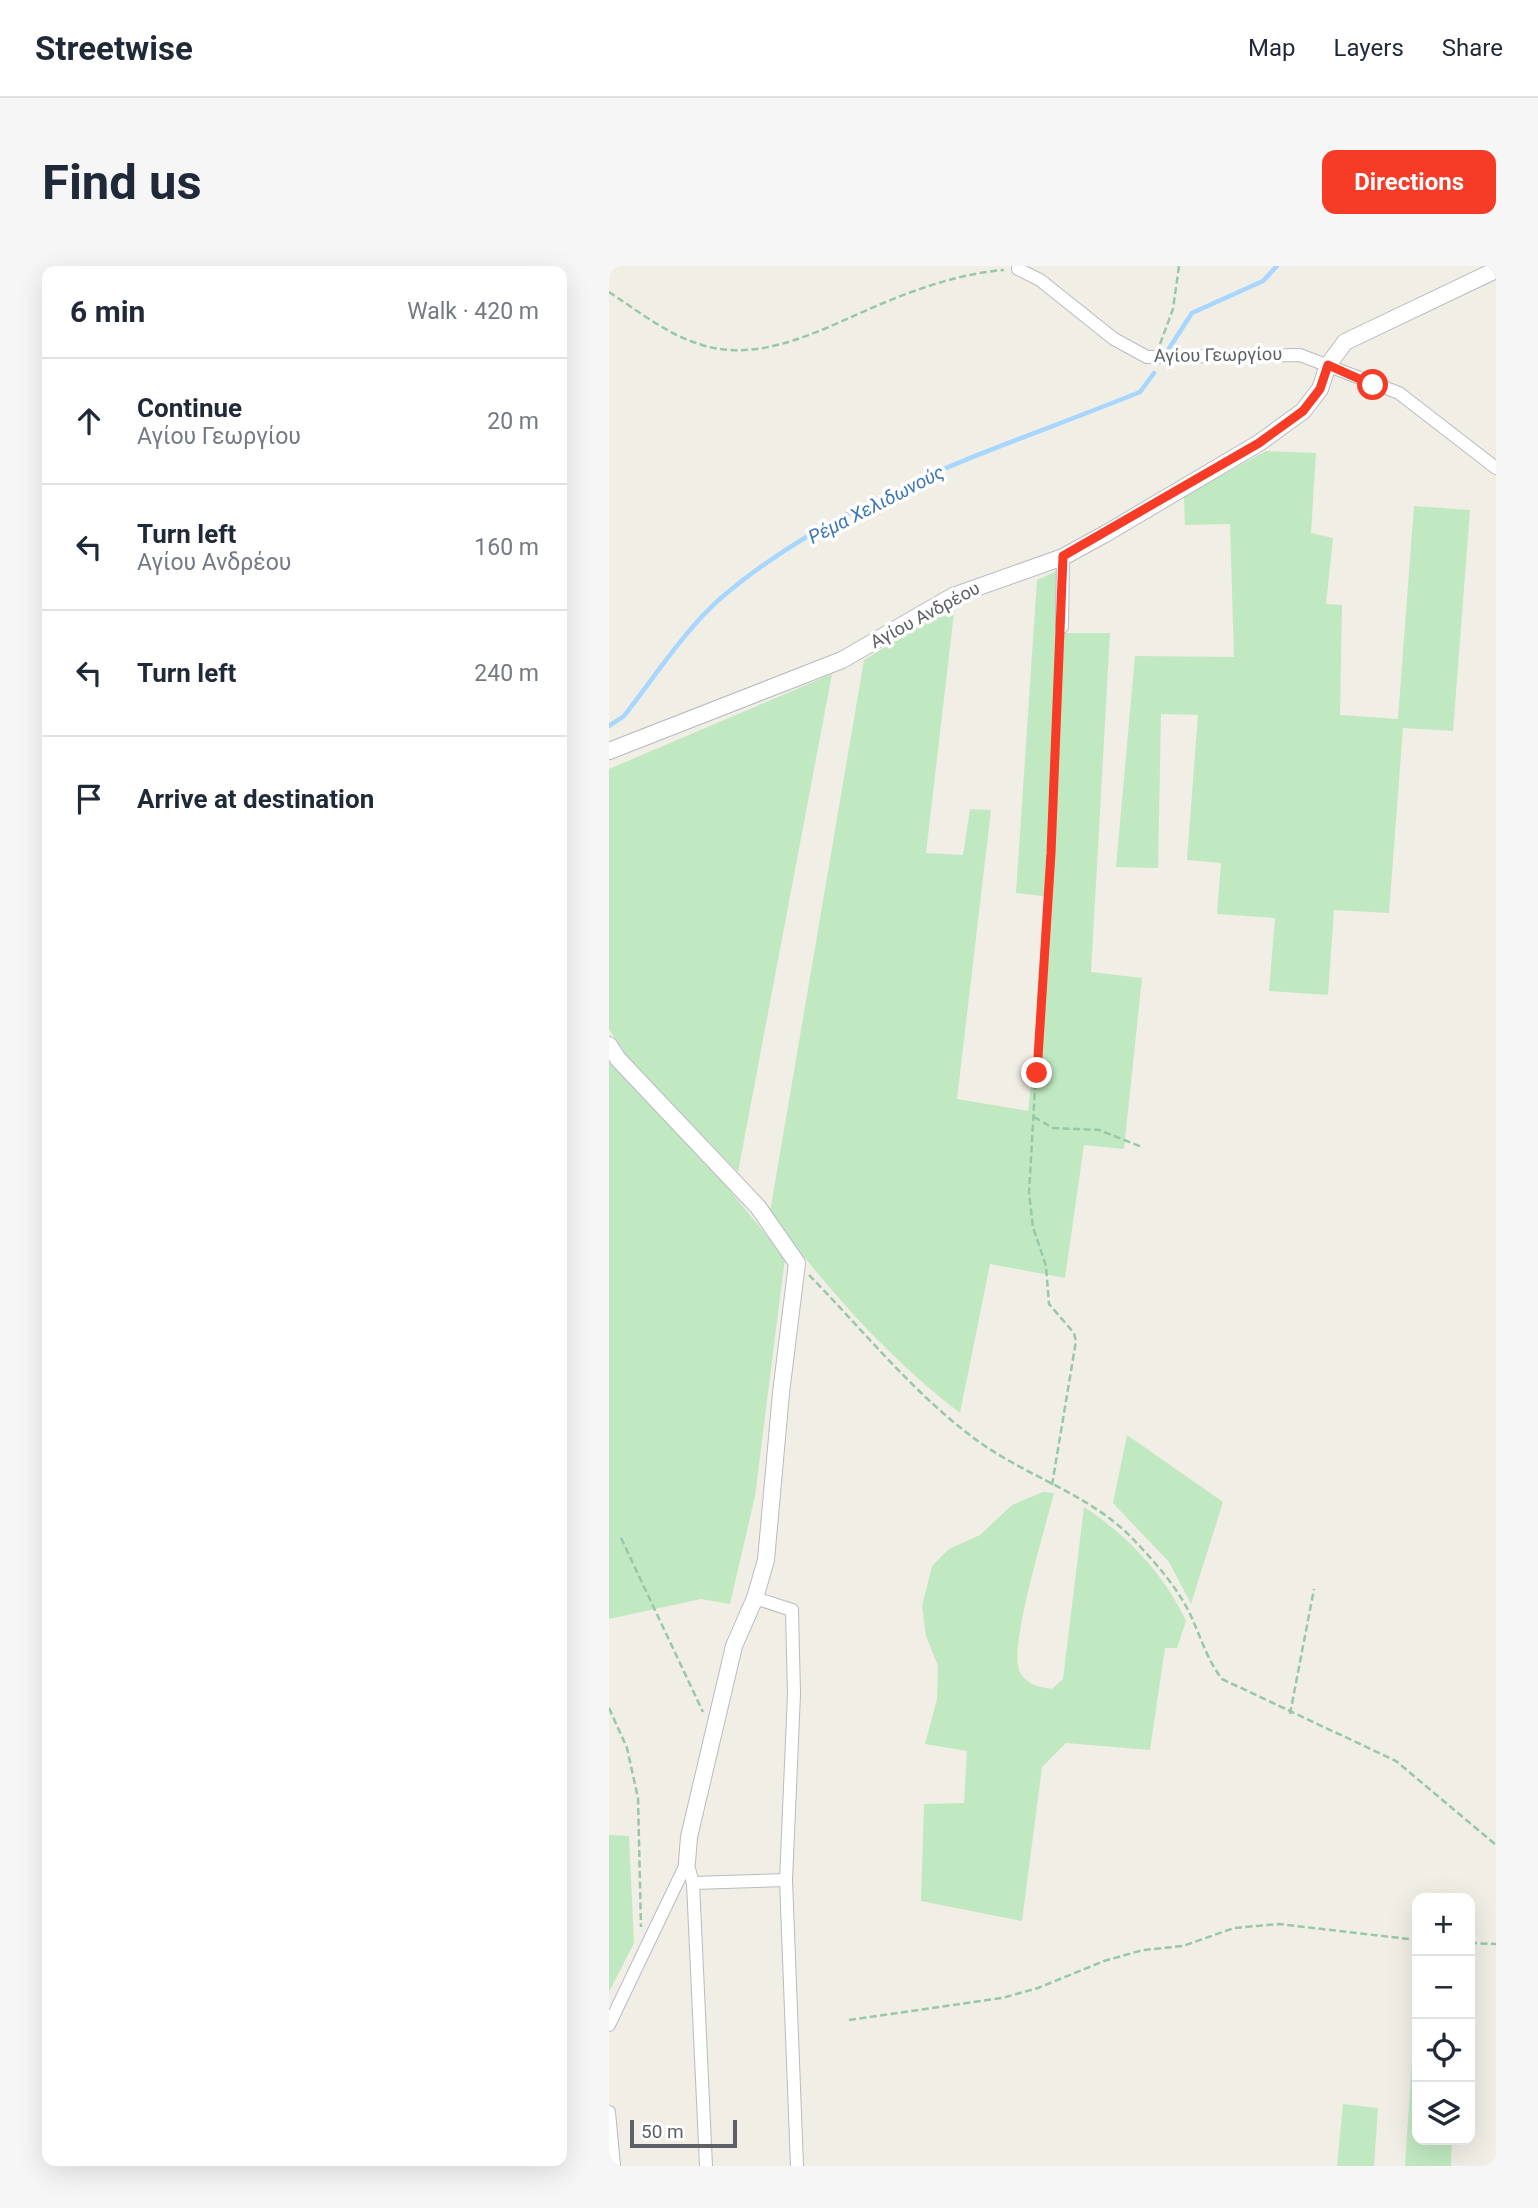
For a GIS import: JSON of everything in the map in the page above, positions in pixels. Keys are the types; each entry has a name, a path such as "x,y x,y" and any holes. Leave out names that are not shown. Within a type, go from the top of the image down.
{"street":[{"name":"Αγίου Γεωργίου","path":"1018,269 1040,280 1114,339 1147,358 1252,353 1300,355 1399,393 1496,467"},
{"name":"Αγίου Ανδρέου","path":"609,751 842,660 980,584 1063,556 1259,443 1303,411 1320,389 1328,365 1345,342 1496,270"},
{"path":"1062,627 1063,556"},
{"path":"609,1045 618,1059 758,1207 797,1263 781,1393 766,1560 755,1598 734,1646 689,1838 687,1862 693,1883 706,2166"},
{"path":"755,1598 792,1610 794,1694 786,1880 797,2166"},
{"path":"609,2025 643,1949 687,1862"},
{"path":"693,1883 786,1880"},
{"path":"609,2112 614,2166"}],"path":[{"path":"1160,358 1160,343 1178,286 1179,266"},
{"path":"609,292 666,330 703,346 745,351 841,324 918,290 992,271 1018,269"},
{"path":"1052,1485 1076,1341 1074,1333 1049,1304 1046,1266 1029,1211 1062,627"},
{"path":"1034,1117 1053,1128 1100,1130 1143,1147"},
{"path":"797,1263 958,1425 989,1448 1114,1521 1174,1585 1188,1610 1207,1660 1222,1679 1290,1714 1396,1761 1496,1845"},
{"path":"621,1538 703,1713"},
{"path":"1290,1714 1314,1589"},
{"path":"609,1708 627,1748 638,1798 638,1895 643,1949"},
{"path":"849,2020 1002,1998 1038,1988 1104,1961 1143,1950 1183,1946 1234,1928 1279,1924 1412,1939"},
{"path":"1475,1943 1496,1944"}],"green space":[{"path":"1266,451 1316,453 1311,533 1333,538 1326,604 1342,605 1340,715 1398,719 1414,506 1470,510 1453,731 1403,728 1389,913 1334,910 1328,995 1269,991 1275,918 1217,914 1221,863 1187,860 1198,715 1161,714 1158,868 1116,867 1135,656 1234,657 1230,524 1185,525 1184,496"},
{"path":"1057,571 1059,633 1110,633 1091,972 1142,978 1124,1149 1084,1145 1065,1278 990,1264 960,1413 907,1368 858,1319 812,1267 770,1212 864,660 955,604 926,853 963,855 970,809 991,810 957,1099 1028,1111 1052,897 1016,893 1037,580"},
{"path":"832,674 738,1172 627,1058 609,1029 609,769"},
{"path":"609,1056 622,1074 718,1176 785,1258 755,1496 730,1604 701,1599 609,1619"},
{"path":"1127,1435 1223,1502 1191,1604 1169,1562 1113,1503"},
{"path":"1043,1492 1054,1493 1029,1586 1019,1639 1017,1659 1020,1672 1026,1680 1052,1689 1063,1679 1084,1507 1115,1530 1143,1557 1167,1588 1186,1621 1177,1648 1165,1648 1150,1750 1066,1743 1042,1767 1022,1921 921,1901 924,1804 964,1803 967,1751 925,1744 937,1699 938,1666 926,1636 922,1606 932,1566 949,1549 980,1535 1012,1505"},
{"path":"609,1835 629,1836 634,1943 609,1992"},
{"path":"1412,2059 1412,2145 1452,2145 1451,2166 1405,2166"},
{"path":"1343,2104 1378,2108 1374,2166 1337,2166"}],"waterway":[{"name":"Ρέμα Χελιδωνούς","path":"1168,350 1192,313 1263,281 1277,266"},
{"name":"Ρέμα Χελιδωνούς","path":"609,726 624,716 683,638 709,609 769,561 818,530 922,478 1140,392 1154,373"}],"route":[{"path":"1037,1073 1051,853 1063,556 1259,443 1303,411 1320,389 1328,365 1373,385"}]}
